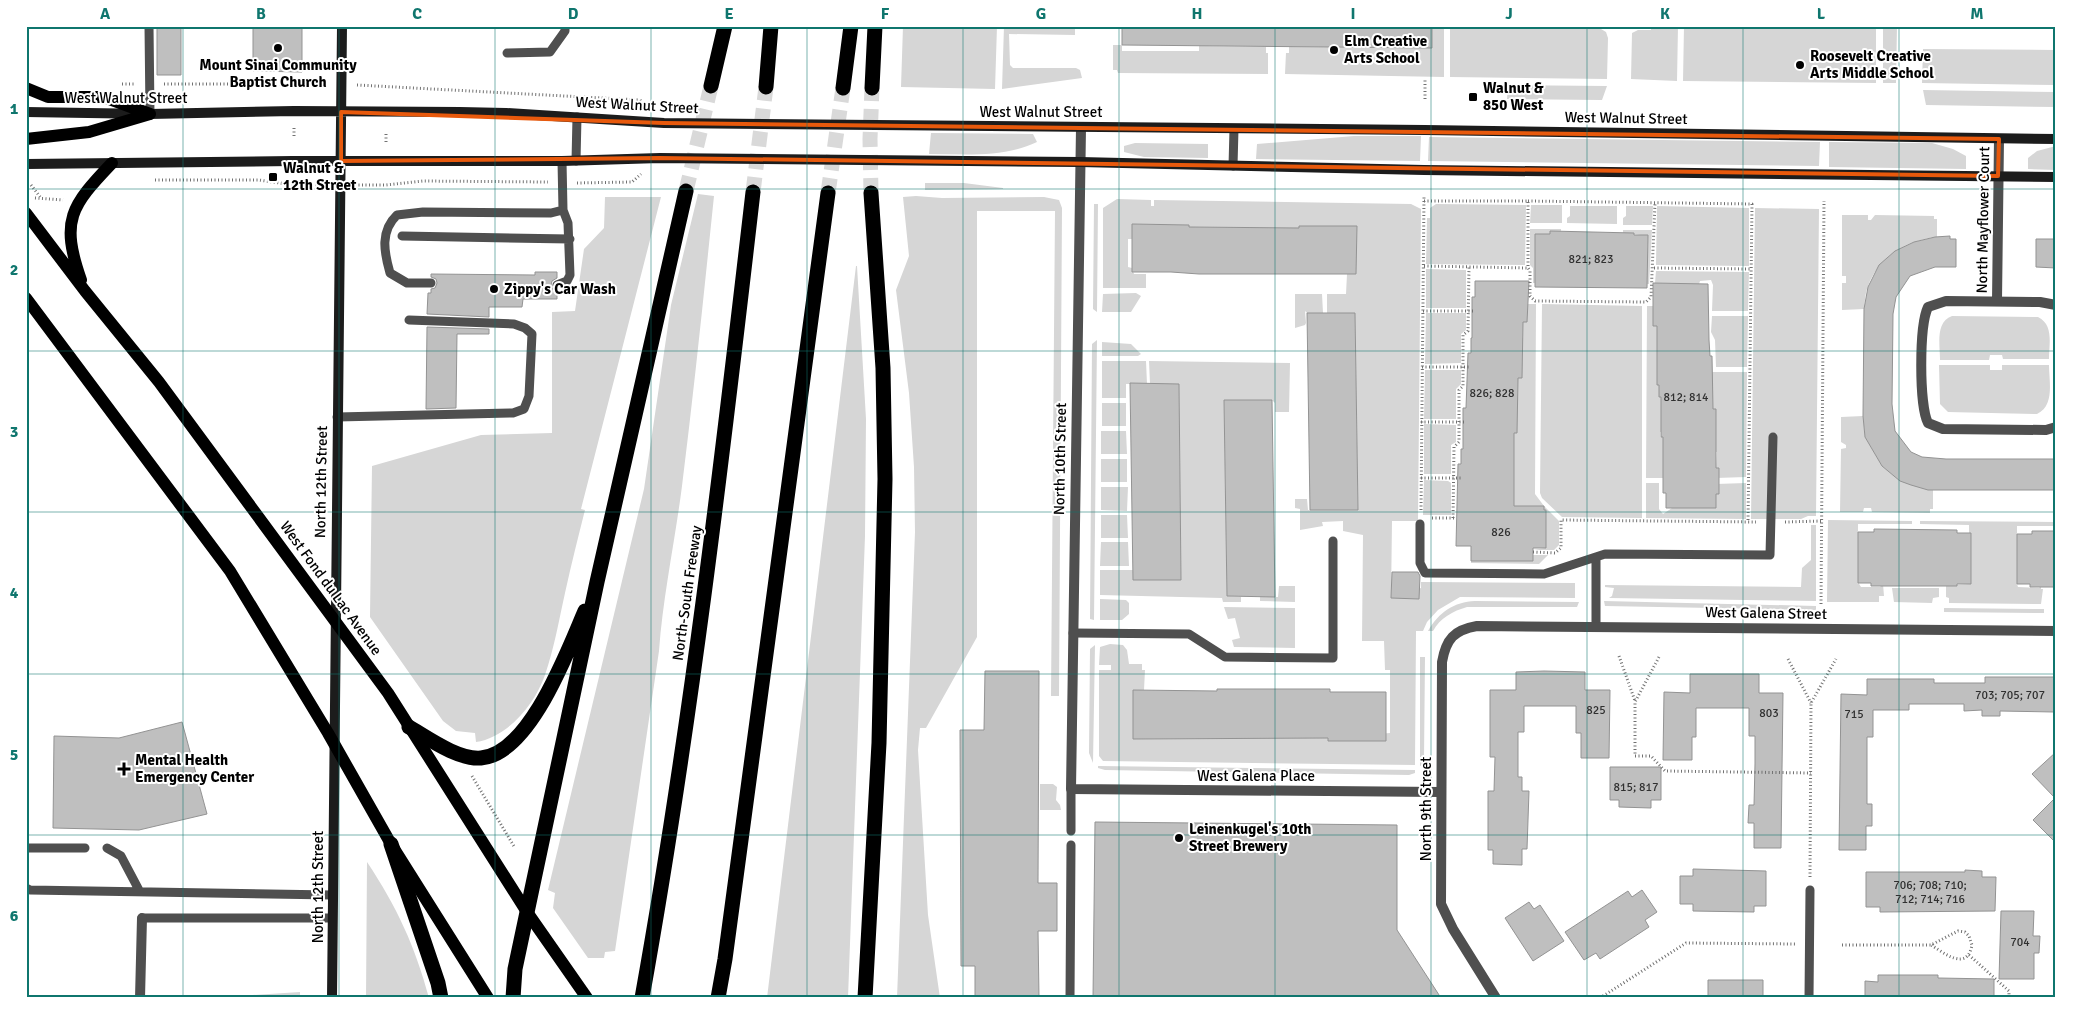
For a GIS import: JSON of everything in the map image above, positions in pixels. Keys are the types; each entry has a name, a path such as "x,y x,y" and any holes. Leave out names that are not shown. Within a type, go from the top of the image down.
{"highway":[{"path":"711,86 725,26"},
{"path":"766,87 771,26"},
{"path":"843,88 851,26"},
{"path":"872,88 875,26"},
{"path":"513,998 515,968 597,582 686,191"},
{"name":"North-South Freeway","path":"642,998 666,862 715,515 753,192"},
{"path":"718,998 725,959 828,193"},
{"path":"865,998 878,743 885,479 882,368 871,193"},
{"path":"409,727 445,748 471,758 482,758 507,746 521,734 537,714 597,582"},
{"path":"391,844 438,983 441,998"}],"main road":[{"name":"North 12th Street","path":"332,998 342,26"},
{"path":"26,88 48,96 104,97 150,114"},
{"name":"West Walnut Street","path":"26,112 150,114 294,111 506,113 664,122 2056,139"},
{"path":"26,139 89,132 150,114"},
{"path":"26,164 576,161 660,158 1080,162 1233,166 2056,177"},
{"path":"85,292 71,246 71,220 75,206 87,189 112,163"},
{"name":"West Fond du Lac Avenue","path":"26,213 85,292 159,382 382,685 527,912 586,998"},
{"path":"26,298 230,571 328,733 391,844 488,998"}],"street":[{"name":"North 10th Street","path":"1071,790 1081,128"},
{"name":"North Mayflower Court","path":"1997,301 2000,139"},
{"name":"North Mayflower Court","path":"2056,305 2040,302 1946,301 1928,307 1923,323 1922,405 1928,423 1943,429 2046,430 2056,427"},
{"name":"West Galena Street","path":"1477,626 2056,631"},
{"name":"North 9th Street","path":"1477,626 1465,628 1452,635 1444,648 1442,662 1441,904 1453,929 1496,998"},
{"name":"West Galena Place","path":"1071,790 1440,792"},
{"path":"140,998 142,918"}],"lane":[{"path":"149,26 150,114"},
{"path":"507,53 550,52 565,31 565,26"},
{"path":"576,161 578,118"},
{"path":"1233,166 1234,129"},
{"path":"557,285 567,281 570,275 570,239 568,223 563,210 562,161"},
{"path":"431,284 407,283 390,273 385,258 386,228 397,215 422,212 551,213 563,210"},
{"path":"402,236 570,239"},
{"path":"337,417 513,413 524,409 530,396 532,334 526,328 514,324 408,320"},
{"path":"1420,521 1420,563 1426,573 1544,574 1605,554 1770,556 1773,437"},
{"path":"1073,633 1189,634 1226,657 1333,658 1333,541"},
{"path":"1596,557 1596,627"},
{"path":"1071,790 1071,831"},
{"path":"1070,998 1071,845"},
{"path":"26,848 85,848"},
{"path":"108,848 122,856 140,892"},
{"path":"1809,998 1810,886"},
{"path":"26,888 30,890 332,896"},
{"path":"142,918 332,918"}],"path":[{"path":"1425,99 1426,80"},
{"path":"120,84 314,84"},
{"path":"370,85 640,100 664,122"},
{"path":"294,128 294,136"},
{"path":"386,133 386,142"},
{"path":"371,185 423,181 632,182 660,158"},
{"path":"151,180 196,182 259,180 304,185"},
{"path":"31,185 41,198 64,200"},
{"path":"1420,521 1424,196"},
{"path":"1424,201 1752,204 1748,522"},
{"path":"1528,201 1528,268 1530,271 1530,296 1535,301 1645,302 1652,297 1655,203"},
{"path":"1821,604 1824,201"},
{"path":"1424,266 1528,268"},
{"path":"1429,518 1455,518 1454,447 1459,442 1459,390 1463,386 1463,335 1468,331 1469,267"},
{"path":"1654,268 1752,269"},
{"path":"1423,311 1475,311"},
{"path":"1422,367 1470,367"},
{"path":"1422,422 1466,422"},
{"path":"1421,478 1461,478"},
{"path":"1533,552 1555,553 1561,548 1561,520 1822,521"},
{"path":"1619,656 1635,702 1635,756 1651,756 1665,771 1811,773"},
{"path":"1635,702 1659,657"},
{"path":"1788,659 1811,703 1810,886"},
{"path":"1811,703 1836,659"},
{"path":"470,774 515,848"},
{"path":"1842,945 1931,945 1953,932 1965,932 1972,939 1969,955 1964,958 1953,959 1931,945"},
{"path":"1600,998 1686,943 1810,944"},
{"path":"1969,955 2009,991 2009,998"}],"highlighted area":[{"path":"341,112 664,123 1999,139 1998,176 660,158 341,161"}],"shaded area":[{"path":"903,26 997,26 995,89 901,87"},
{"path":"1004,26 1009,26 1009,29 1015,26 1075,26 1075,35 1009,34 1010,65 1013,68 1076,68 1080,70 1082,78 1002,89"},
{"path":"1432,26 1444,26 1444,77 1285,74 1286,53 1289,53 1289,47 1431,48"},
{"path":"1450,26 1601,29 1606,32 1608,38 1607,79 1450,77"},
{"path":"1651,26 1678,26 1677,81 1631,79 1632,33 1638,30 1651,30"},
{"name":"Roosevelt Creative Arts Middle School","path":"1684,26 1876,26 1876,83 1683,81"},
{"path":"1883,26 1897,26 1896,83 1883,83"},
{"path":"1113,45 1122,45 1122,51 1199,51 1199,46 1266,47 1266,53 1268,53 1268,74 1118,73 1117,70 1113,70"},
{"path":"1923,49 2056,50 2056,85 1922,83"},
{"path":"1508,85 1607,86 1602,100 1507,99"},
{"path":"1923,90 2056,92 2056,107 1926,105"},
{"path":"931,133 1033,134 1037,142 1011,151 998,153 929,154"},
{"path":"1354,136 1421,136 1420,161 1256,159 1257,144"},
{"path":"1429,137 1820,142 1819,166 1428,161"},
{"path":"1829,142 1932,143 1953,149 1966,156 1966,169 1829,167"},
{"path":"1135,143 1208,144 1208,158 1144,157 1124,152 1124,146"},
{"path":"2056,146 2056,170 2028,169 2028,158 2037,151"},
{"path":"925,183 964,183 1003,189 925,190"},
{"path":"698,194 714,196 686,450 659,651 615,951 605,952 604,958 588,958 553,908 555,893 548,890 644,489 671,305"},
{"path":"605,197 661,197 581,509 585,510 554,645 545,675 534,697 519,718 499,734 476,742 475,733 456,731 443,721 370,617 372,466 481,435 552,433 552,312 575,311 584,249 604,228"},
{"path":"903,197 942,198 1044,197 1059,200 1062,208 1059,696 1051,696 1055,211 977,211 977,637 926,728 920,728 918,750 928,915 940,998 897,998 915,532 914,467 909,393 896,290 909,256"},
{"path":"1117,199 1151,200 1151,206 1154,206 1154,200 1411,204 1421,209 1418,521 1392,521 1391,598 1421,588 1421,582 1575,583 1575,598 1460,597 1438,610 1427,622 1423,631 1416,631 1415,765 1103,761 1099,756 1099,670 1111,670 1111,665 1099,665 1100,647 1110,644 1123,645 1127,650 1129,664 1142,664 1142,670 1145,670 1144,690 1133,691 1133,739 1328,738 1390,733 1390,670 1385,670 1384,641 1362,641 1363,535 1343,531 1343,521 1322,522 1323,526 1300,530 1300,509 1295,508 1295,499 1307,499 1308,510 1358,510 1355,313 1327,313 1327,294 1346,294 1347,274 1356,274 1356,226 1299,226 1299,228 1189,227 1189,225 1132,224 1132,239 1128,239 1128,267 1132,268 1134,274 1146,274 1146,288 1103,288 1103,208"},
{"path":"1094,204 1098,204 1097,312 1093,309"},
{"path":"1436,204 1526,205 1525,265 1426,264 1427,218 1430,218 1430,208"},
{"path":"1531,205 1562,205 1562,223 1530,223"},
{"path":"1570,206 1617,206 1617,224 1567,223 1567,218 1570,216"},
{"path":"1626,206 1653,206 1652,225 1623,225 1623,218 1626,216"},
{"path":"1657,206 1749,208 1749,266 1656,265"},
{"path":"1755,208 1819,209 1816,516 1808,516 1801,519 1751,519"},
{"path":"1842,215 1868,215 1868,220 1871,220 1875,215 1934,216 1934,219 1937,219 1937,237 1915,242 1895,251 1879,266 1873,275 1866,292 1864,309 1842,310 1842,283 1846,283 1846,276 1842,276"},
{"path":"1530,229 1561,229 1561,234 1535,234 1535,283 1533,283 1533,268 1530,265"},
{"path":"1623,230 1652,230 1649,284 1647,284 1648,236 1626,233 1623,235"},
{"path":"856,266 866,419 865,536 848,998 767,998"},
{"path":"1426,269 1466,270 1466,308 1426,308"},
{"path":"1656,271 1749,272 1748,311 1712,311 1713,285 1711,280 1700,281 1699,284 1655,283"},
{"path":"1136,293 1141,296 1131,312 1102,312 1103,294"},
{"path":"1295,294 1322,294 1323,313 1307,313 1305,311 1305,325 1295,328"},
{"path":"1525,304 1536,304 1535,494 1544,506 1511,506 1511,491 1514,491 1514,486 1511,451 1514,450 1514,433 1517,433 1517,426 1515,426 1515,394 1518,394 1518,378 1521,378 1523,351 1520,351 1520,338 1523,338 1523,322 1527,321"},
{"path":"1542,304 1642,306 1642,518 1562,517 1542,498 1540,493"},
{"path":"1647,306 1656,306 1656,320 1653,320 1653,325 1657,326 1657,341 1659,342 1657,361 1659,361 1659,379 1657,379 1657,384 1659,385 1659,397 1663,397 1661,416 1663,432 1660,432 1660,437 1663,437 1663,452 1666,452 1666,478 1646,478"},
{"path":"1426,313 1466,313 1466,330 1461,334 1461,363 1425,364"},
{"path":"1712,316 1748,316 1747,367 1716,367 1715,340 1711,332"},
{"path":"1952,316 2038,317 2043,320 2049,330 2049,359 2003,359 2002,355 1990,355 1989,360 1940,360 1939,341 1941,329 1943,323"},
{"path":"1097,340 1094,620 1090,619 1092,344"},
{"path":"1102,342 1131,344 1141,354 1138,356 1102,356"},
{"path":"1102,361 1146,361 1147,384 1126,384 1126,398 1102,398"},
{"path":"1149,361 1290,363 1289,412 1275,412 1275,403 1272,400 1224,400 1227,596 1241,597 1241,602 1223,602 1222,598 1100,595 1100,570 1133,570 1133,580 1181,580 1179,384 1150,384"},
{"path":"1939,365 1990,365 1990,370 2002,370 2002,365 2049,365 2049,399 2043,410 2037,414 1948,412 1940,404"},
{"path":"1425,370 1461,370 1461,384 1456,389 1456,419 1424,419"},
{"path":"1710,372 1747,372 1746,477 1716,478 1719,468 1716,468 1717,452 1713,452 1713,436 1716,436 1716,431 1713,430 1713,416 1716,416 1716,410 1713,409"},
{"path":"1102,403 1126,403 1126,426 1102,426"},
{"path":"1863,416 1865,437 1882,466 1900,481 1933,490 1933,509 1930,509 1930,513 1872,512 1871,508 1864,508 1863,512 1840,512 1841,449 1846,448 1846,445 1841,442 1841,417"},
{"path":"1424,424 1456,425 1456,442 1451,445 1451,474 1424,474"},
{"path":"1101,431 1126,431 1127,454 1101,454"},
{"path":"1101,459 1127,459 1127,482 1101,482"},
{"path":"1424,480 1448,481 1451,483 1451,515 1423,515"},
{"path":"1646,483 1659,483 1659,509 1663,514 1672,508 1716,508 1716,484 1746,483 1746,519 1646,518"},
{"path":"1101,487 1128,487 1127,511 1101,510"},
{"path":"1544,506 1559,521 1559,545 1554,550 1533,550 1546,548 1546,510 1544,510"},
{"path":"1101,515 1127,515 1128,538 1101,538"},
{"path":"1828,520 1912,521 1912,524 1858,524 1858,582 1861,587 1880,587 1883,584 1884,596 1879,596 1879,602 1827,602"},
{"path":"1920,521 2056,522 2056,526 2017,526 2017,584 2018,587 2039,588 2041,586 2041,589 2043,589 2041,604 1949,603 1949,598 1946,597 1946,586 1971,584 1971,533 1969,533 1969,525 1920,524"},
{"path":"1811,525 1816,525 1816,601 1609,598 1612,596 1614,588 1605,587 1605,585 1801,587 1802,568 1811,560"},
{"path":"1101,542 1128,542 1129,566 1100,566"},
{"path":"1533,555 1548,555 1539,564 1471,563 1471,561 1533,561"},
{"path":"1279,586 1295,586 1295,602 1260,601 1260,597 1278,597"},
{"path":"1892,588 1939,588 1939,597 1933,598 1932,603 1894,602"},
{"path":"1100,599 1126,600 1129,603 1129,614 1122,620 1100,620"},
{"path":"1475,601 1579,602 1577,607 1467,607 1447,616 1439,622 1433,631 1428,631 1437,618 1448,609 1460,603"},
{"path":"1604,601 1816,606 1816,610 1605,606"},
{"path":"1224,607 1295,608 1295,648 1234,647 1232,640 1240,638 1235,618 1228,619"},
{"path":"1944,608 2044,609 2044,613 1944,612"},
{"path":"1095,645 1093,763 1089,753 1090,649"},
{"path":"1420,657 1425,657 1424,759 1420,766"},
{"path":"1098,766 1415,770 1415,773 1409,775 1105,770 1098,768"},
{"path":"1040,784 1053,784 1057,787 1056,800 1061,810 1040,810"},
{"path":"367,862 404,927 418,961 429,998 366,998"},
{"path":"300,992 300,998 223,998 223,997"}],"building":[{"path":"157,26 181,26 181,75 157,75"},
{"name":"Mount Sinai Community Baptist Church","path":"253,26 302,26 302,72 253,71"},
{"path":"1122,26 1432,26 1432,48 1122,45"},
{"path":"1132,224 1189,225 1189,227 1299,228 1299,226 1357,226 1356,274 1132,272"},
{"path":"1550,231 1648,235 1647,288 1535,287 1535,234 1550,234"},
{"path":"1950,236 1950,239 1956,239 1956,267 1935,267 1910,276 1896,297 1893,314 1892,404 1895,431 1911,452 1922,457 1946,459 2056,459 2056,490 1928,490 1900,481 1882,466 1865,437 1863,416 1864,309 1868,287 1879,265 1895,251 1914,242"},
{"path":"2036,239 2056,239 2056,268 2036,267"},
{"name":"Zippy's Car Wash","path":"535,272 557,272 557,278 552,281 551,285 553,290 557,291 557,299 523,299 522,307 489,307 489,317 427,314 428,293 431,293 431,289 435,288 437,283 436,279 431,277 431,274 535,275"},
{"path":"1475,281 1529,281 1527,322 1523,322 1522,378 1518,378 1517,433 1514,433 1514,506 1544,506 1544,510 1546,510 1546,548 1533,548 1533,561 1471,561 1471,546 1456,546 1458,464 1461,464 1461,449 1463,449 1463,408 1466,408 1468,353 1471,353 1472,297 1475,297"},
{"path":"1653,283 1708,284 1713,409 1716,409 1716,468 1719,468 1719,494 1716,494 1716,508 1666,508 1666,493 1663,493 1661,397 1659,397 1659,385 1657,385 1657,326 1653,326"},
{"path":"1307,313 1355,313 1358,510 1310,510"},
{"path":"427,327 489,329 489,334 457,334 456,408 426,409"},
{"path":"1130,383 1179,384 1181,580 1133,580"},
{"path":"1224,400 1272,400 1275,597 1227,596"},
{"path":"1874,529 1957,530 1957,533 1971,533 1971,584 1957,584 1957,586 1871,586 1871,583 1858,583 1858,532 1874,532"},
{"path":"2032,531 2056,531 2056,587 2030,587 2030,584 2017,584 2017,534 2032,534"},
{"path":"1392,572 1418,572 1420,576 1419,599 1391,598"},
{"path":"985,671 1039,671 1038,883 1057,883 1057,931 1038,931 1039,998 975,998 975,966 961,966 960,730 984,730"},
{"path":"1516,672 1585,672 1585,690 1610,690 1609,758 1581,758 1581,733 1576,733 1576,706 1524,706 1524,732 1518,732 1518,777 1522,777 1522,791 1529,791 1527,849 1522,849 1522,865 1493,864 1493,850 1488,850 1488,791 1494,791 1495,757 1490,757 1490,690 1516,690"},
{"path":"1690,674 1759,674 1759,693 1783,693 1781,848 1754,848 1754,823 1748,823 1749,805 1754,805 1755,764 1755,736 1749,736 1749,708 1696,708 1696,737 1692,737 1692,760 1663,760 1664,692 1690,693"},
{"path":"1985,677 2056,677 2056,707 2054,707 2054,712 2000,711 2000,716 1982,716 1982,710 1964,711 1964,704 1909,704 1909,710 1873,710 1873,737 1867,737 1867,804 1872,804 1872,826 1866,826 1866,850 1839,850 1841,694 1867,695 1867,679 1934,679 1934,683 1985,683"},
{"path":"1217,689 1330,689 1330,692 1386,692 1386,741 1328,741 1328,738 1133,739 1133,690 1217,691"},
{"path":"182,722 207,814 139,830 53,828 54,736 119,738"},
{"path":"2056,752 2056,843 2033,820 2055,798 2032,774"},
{"path":"1610,767 1661,767 1661,800 1651,800 1651,808 1619,807 1619,800 1610,800"},
{"name":"Leinenkugel's 10th Street Brewery","path":"1095,822 1397,825 1397,930 1441,998 1093,998"},
{"path":"1693,869 1766,871 1766,906 1754,906 1754,912 1693,911 1693,904 1680,904 1680,876 1693,876"},
{"path":"1965,870 1982,871 1982,877 1996,877 1995,911 1880,912 1880,907 1866,907 1866,872 1965,872"},
{"path":"1642,890 1657,912 1645,920 1649,927 1600,959 1596,953 1584,960 1565,932 1628,891 1632,897"},
{"path":"1529,902 1534,909 1540,905 1564,941 1533,961 1505,918"},
{"path":"2001,911 2034,911 2033,936 2040,936 2039,953 2034,953 2034,979 1999,979"},
{"path":"1878,975 1938,975 1938,978 1994,979 1994,998 1865,998 1865,981 1878,982"},
{"path":"1708,980 1763,980 1763,998 1708,998"}],"tunnel":[{"path":"686,191 711,86"},
{"path":"753,192 766,87"},
{"path":"828,193 843,88"},
{"path":"871,193 870,139 872,88"}],"place":[{"name":"Mount Sinai Community Baptist Church","path":"278,48"},
{"name":"Elm Creative Arts School","path":"1334,50"},
{"name":"Roosevelt Creative Arts Middle School","path":"1800,65"},
{"name":"Walnut & 850 West","path":"1473,97"},
{"name":"Walnut & 12th Street","path":"273,177"},
{"name":"Zippy's Car Wash","path":"494,289"},
{"name":"Mental Health Emergency Center","path":"124,769"},
{"name":"Leinenkugel's 10th Street Brewery","path":"1179,838"}]}
